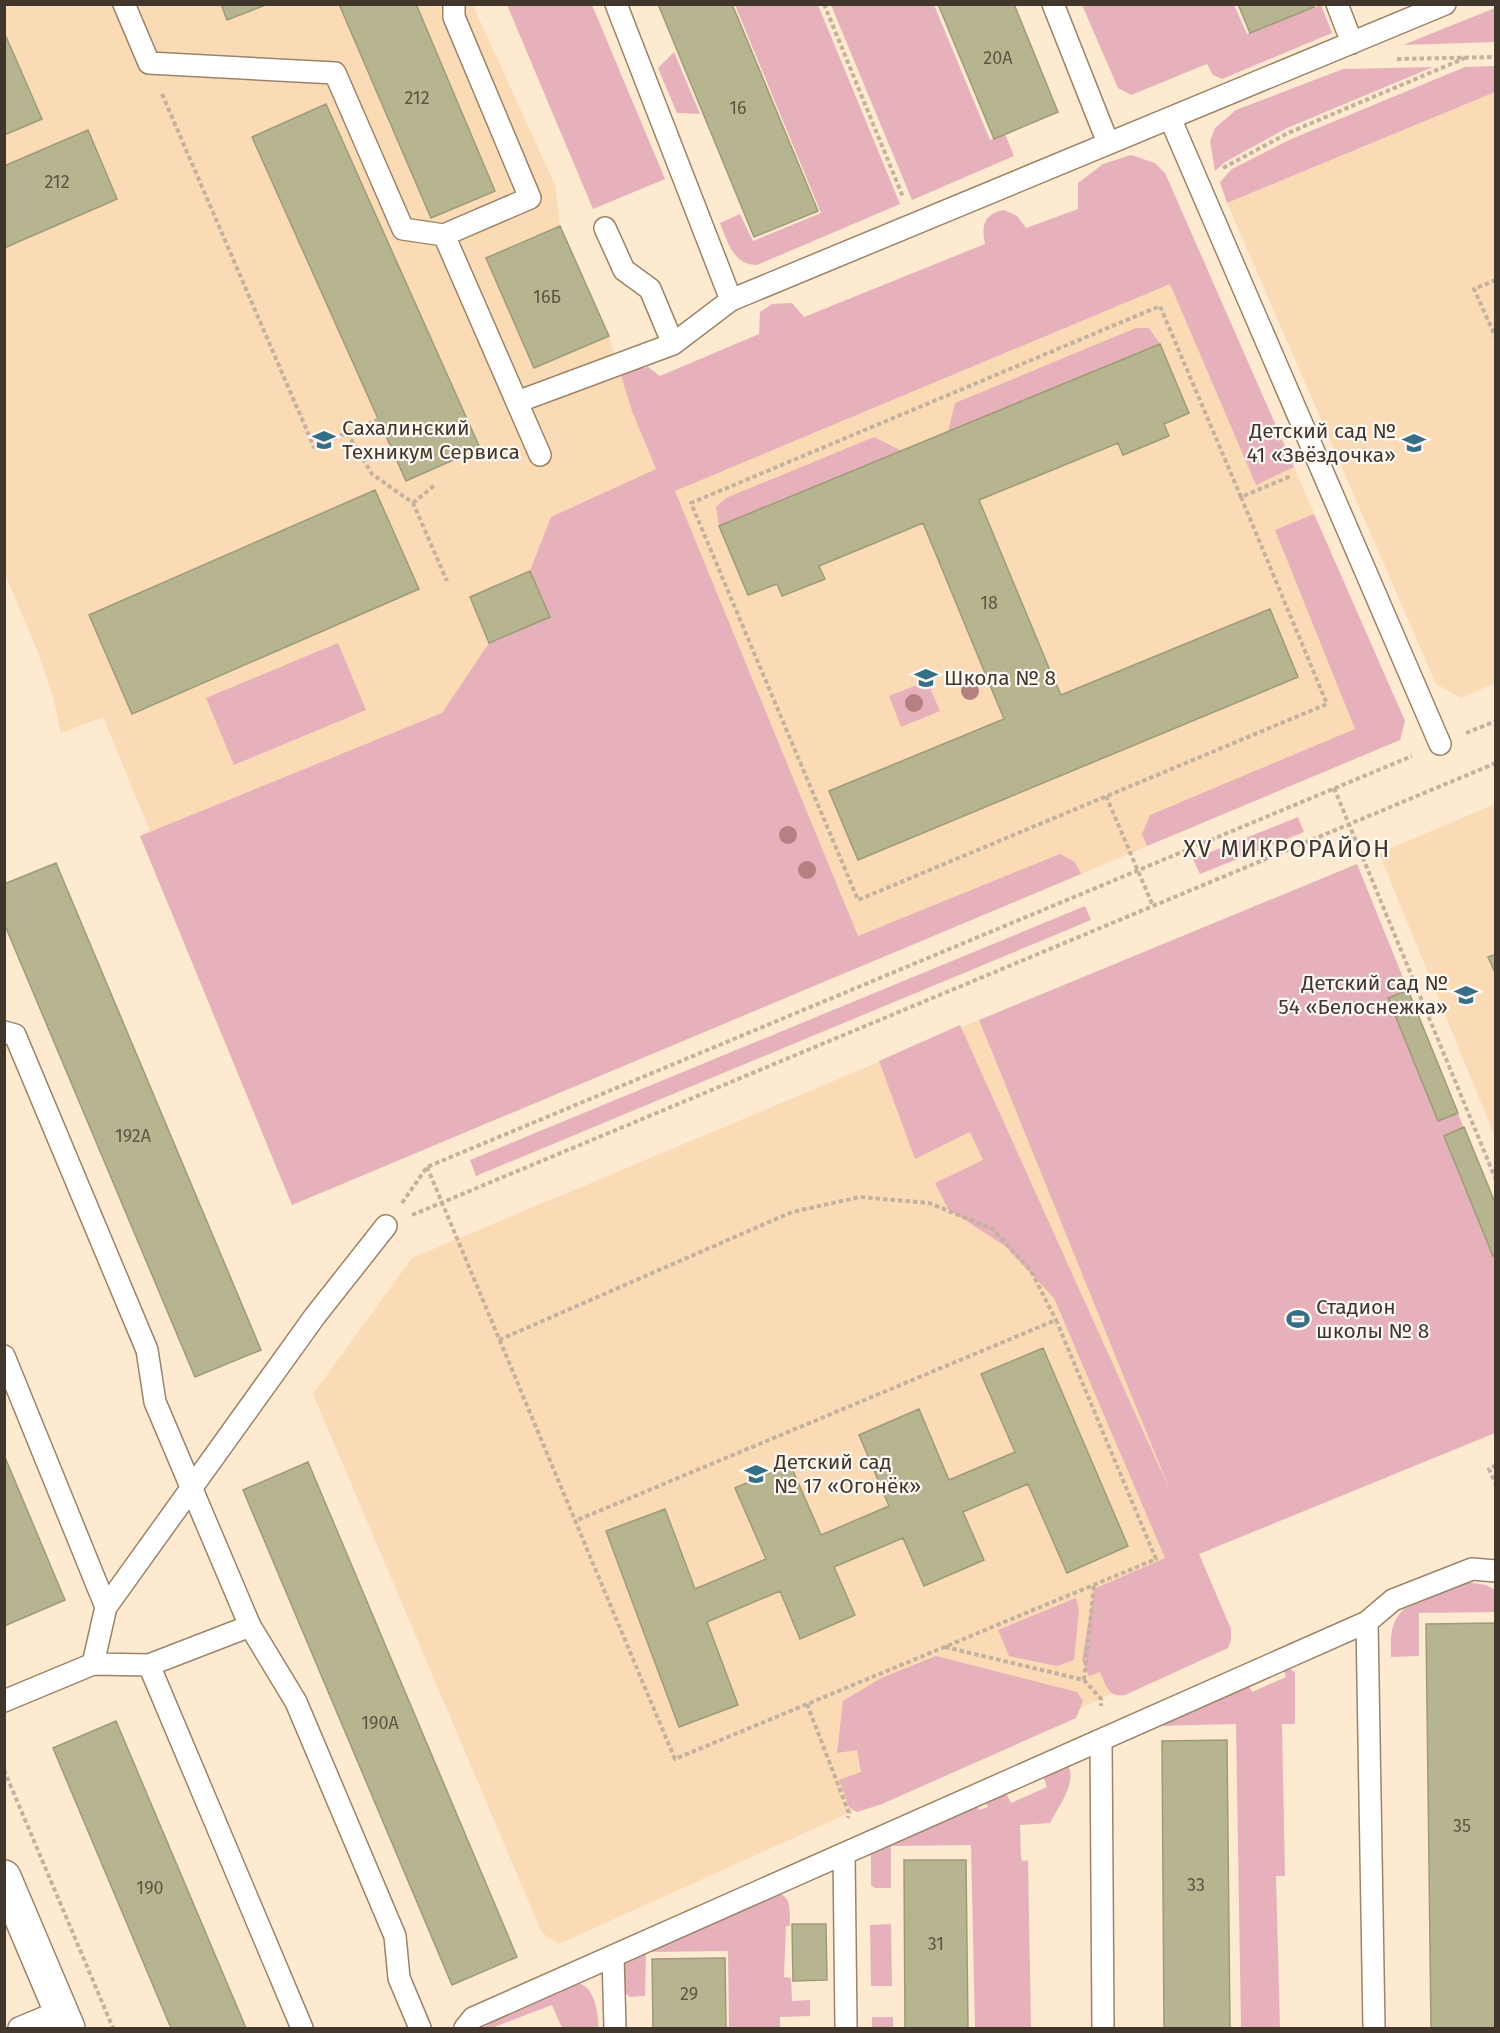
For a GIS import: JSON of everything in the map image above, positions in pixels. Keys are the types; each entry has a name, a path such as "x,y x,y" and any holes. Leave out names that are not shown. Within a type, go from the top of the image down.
{"main road":[{"path":"4,1877 64,2020"}],"lane":[{"path":"124,4 149,63 335,73 403,229 444,235 530,198 454,17 454,4"},
{"path":"616,4 731,300"},
{"path":"1053,4 1108,143"},
{"path":"1337,4 1352,43"},
{"path":"517,402 673,344 731,300 1445,4"},
{"path":"1170,117 1440,744"},
{"path":"605,228 624,270 650,289 673,344"},
{"path":"444,235 540,455"},
{"path":"4,1032 15,1035 147,1350 155,1401 250,1626 296,1701 395,1936 399,1978 420,2028"},
{"path":"93,1664 106,1607 315,1316 386,1226"},
{"path":"4,1356 106,1607"},
{"path":"465,2028 473,2018 1367,1623 1394,1599 1472,1569 1496,1571"},
{"path":"1367,1623 1374,2028"},
{"path":"4,1701 93,1664 149,1665 250,1626"},
{"path":"149,1665 302,2028"},
{"path":"1101,1740 1103,2028"},
{"path":"844,1854 846,2028"},
{"path":"614,1956 615,2028"},
{"path":"19,2028 64,2020"}],"path":[{"path":"824,4 915,225"},
{"path":"1352,43 1358,60 1496,57"},
{"path":"1201,191 1226,166 1288,133 1465,58"},
{"path":"149,63 314,447 379,419"},
{"path":"1496,280 1474,289 1496,338"},
{"path":"1160,306 1241,498 1327,704 858,900 691,503 1160,306"},
{"path":"346,433 372,474 413,503 447,581"},
{"path":"1241,498 1319,464"},
{"path":"413,503 436,484"},
{"path":"386,1226 427,1167 1496,721"},
{"path":"386,1226 1496,763"},
{"path":"1334,788 1496,1180"},
{"path":"1106,796 1153,906"},
{"path":"427,1167 499,1340 675,1760 1156,1559 1056,1320 1031,1270 993,1229 929,1203 860,1197 792,1212 499,1340"},
{"path":"575,1521 1056,1320"},
{"path":"1496,1465 1489,1469 1496,1485"},
{"path":"1084,1680 1094,1585"},
{"path":"944,1647 1084,1680 1101,1699 1101,1740"},
{"path":"807,1704 849,1813 844,1854"},
{"path":"4,1770 113,2028"}],"shaded area":[{"name":"Школа № 8","path":"4,5 475,5 475,10 555,185 560,226 609,336 632,410 1172,189 1405,721 1400,740 292,1205 140,836 150,831 103,717 61,733 53,697 37,650 5,574"},
{"path":"507,5 592,5 665,179 593,209"},
{"path":"735,5 818,5 900,204 757,265 749,264 737,257 720,223 740,214 753,241 821,213"},
{"path":"831,5 934,5 990,140 1005,134 1014,156 912,200"},
{"path":"1082,5 1234,5 1247,34 1321,5 1332,33 1222,79 1213,75 1207,64 1131,95 1118,88"},
{"path":"1495,8 1495,42 1403,45"},
{"path":"674,52 700,114 677,113 658,68"},
{"path":"1495,66 1495,92 1227,203 1220,182 1232,169 1289,140 1465,67"},
{"path":"1433,67 1287,128 1225,162 1215,171 1210,141 1215,128 1236,110 1343,69"},
{"name":"Детский сад № 41 «Звёздочка»","path":"1495,92 1495,683 1461,698 1436,684 1227,203"},
{"path":"1131,155 1155,163 1165,173 1294,467 1256,485 1170,284 675,491 858,936 1060,854 1075,862 1081,874 292,1205 140,836 442,713 489,643 550,617 530,571 551,517 656,469 632,411 620,372 648,367 660,376 759,334 760,312 772,304 792,303 804,317 985,244 983,231 985,221 997,212 1004,210 1017,216 1026,228 1078,209 1078,183 1103,164"},
{"path":"1136,328 1149,328 1160,344 948,432 955,403"},
{"path":"874,437 902,451 719,526 716,507 726,498"},
{"path":"1314,514 1405,721 1400,740 1147,846 1142,834 1150,815 1355,729 1275,530"},
{"path":"338,643 366,710 234,765 206,698"},
{"path":"927,681 940,711 901,727 889,696"},
{"name":"Детский сад № 54 «Белоснежка»","path":"1495,804 1495,1137 1379,853"},
{"path":"1298,817 1304,832 1200,874 1193,859"},
{"name":"Стадион школы № 8","path":"1357,864 1495,1205 1495,1433 1199,1554 1231,1629 1228,1648 1125,1695 1115,1694 1108,1690 1100,1672 1089,1676 1082,1660 1094,1589 1165,1558 1054,1298 1005,1246 948,1209 935,1183 983,1160 970,1132 915,1159 879,1061 960,1025 1171,1493 979,1020"},
{"path":"1085,906 1091,920 476,1176 470,1160"},
{"name":"Детский сад № 17 «Огонёк»","path":"979,1020 1231,1640 559,1944 542,1933 313,1394 412,1258"},
{"path":"1468,1582 1486,1585 1495,1590 1495,1612 1419,1613 1419,1656 1391,1657 1393,1625 1404,1609"},
{"path":"1076,1598 1079,1610 1074,1660 1057,1666 1009,1656 998,1630"},
{"path":"936,1656 1077,1692 1083,1701 1076,1718 882,1804 857,1812 849,1807 839,1780 861,1772 857,1750 837,1753 843,1701 881,1678"},
{"path":"1283,1668 1289,1668 1295,1673 1295,1724 1282,1724 1285,1876 1276,1876 1280,2028 1241,2028 1236,1724 1156,1726 1248,1684 1252,1692 1286,1677"},
{"path":"1068,1765 1069,1787 1050,1823 1020,1825 1021,1857 1022,1861 1028,1860 1031,2028 975,2028 971,1845 891,1846 891,1888 875,1888 871,1885 871,1855 874,1851 977,1804 979,1810 988,1807 985,1801 1005,1791 1011,1803 1047,1787 1043,1776"},
{"path":"779,1893 786,1899 790,1911 790,1926 786,1926 784,1977 791,1978 792,2001 810,2000 810,2016 780,2017 780,2028 729,2028 728,1951 646,1952 645,1996 630,1997 625,1993 623,1960"},
{"path":"891,1924 892,1986 871,1986 870,1925"},
{"path":"574,1982 581,1984 591,1993 599,2028 562,2028 552,2005 492,2028 484,2028 498,2016"},
{"path":"872,2017 893,2017 893,2028 872,2028"}],"building":[{"path":"221,4 268,4 227,20"},
{"path":"339,4 416,4 495,191 431,218"},
{"path":"658,4 732,4 818,211 754,237"},
{"path":"938,4 1014,4 1058,112 994,139"},
{"path":"1238,4 1313,4 1314,7 1250,33"},
{"path":"4,32 42,119 4,135"},
{"path":"326,104 480,448 406,481 252,137"},
{"path":"88,130 117,199 4,248 4,166"},
{"path":"560,226 609,336 534,368 486,258"},
{"path":"1160,344 1189,413 1164,424 1169,436 1123,455 1118,443 979,500 1061,695 1270,609 1298,677 858,860 829,791 1004,719 923,523 819,566 825,579 782,596 777,584 748,595 719,526"},
{"path":"375,490 419,589 132,714 89,615"},
{"path":"530,571 550,617 489,643 470,597"},
{"path":"56,863 261,1350 195,1377 4,923 4,884"},
{"path":"1496,954 1496,975 1488,957"},
{"path":"1408,990 1458,1113 1438,1121 1388,998"},
{"path":"1464,1127 1496,1205 1496,1255 1493,1256 1444,1136"},
{"path":"1043,1348 1128,1546 1067,1573 1028,1484 963,1512 984,1560 924,1586 903,1538 834,1567 855,1615 800,1639 780,1591 707,1622 738,1705 679,1727 606,1531 665,1509 695,1589 766,1559 735,1488 790,1464 821,1535 889,1506 859,1435 919,1409 949,1480 1015,1452 981,1374"},
{"path":"4,1455 65,1600 4,1626"},
{"path":"308,1462 517,1957 452,1985 243,1490"},
{"path":"1496,1623 1496,2028 1431,2028 1426,1624"},
{"path":"116,1721 246,2028 171,2028 53,1748"},
{"path":"1227,1740 1230,2028 1164,2028 1162,1741"},
{"path":"904,1860 966,1860 968,2028 905,2028"},
{"path":"792,1924 826,1924 827,1980 793,1981"},
{"path":"725,1958 726,2028 653,2028 652,1959"}],"place":[{"name":"Сахалинский Техникум Сервиса","path":"324,440"},
{"name":"Детский сад № 41 «Звёздочка»","path":"1414,443"},
{"name":"Школа № 8","path":"926,678"},
{"name":"Детский сад № 54 «Белоснежка»","path":"1466,995"},
{"name":"Стадион школы № 8","path":"1298,1319"},
{"name":"Детский сад № 17 «Огонёк»","path":"756,1474"}],"district":[{"name":"XV МИКРОРАЙОН","path":"1287,849"}]}
